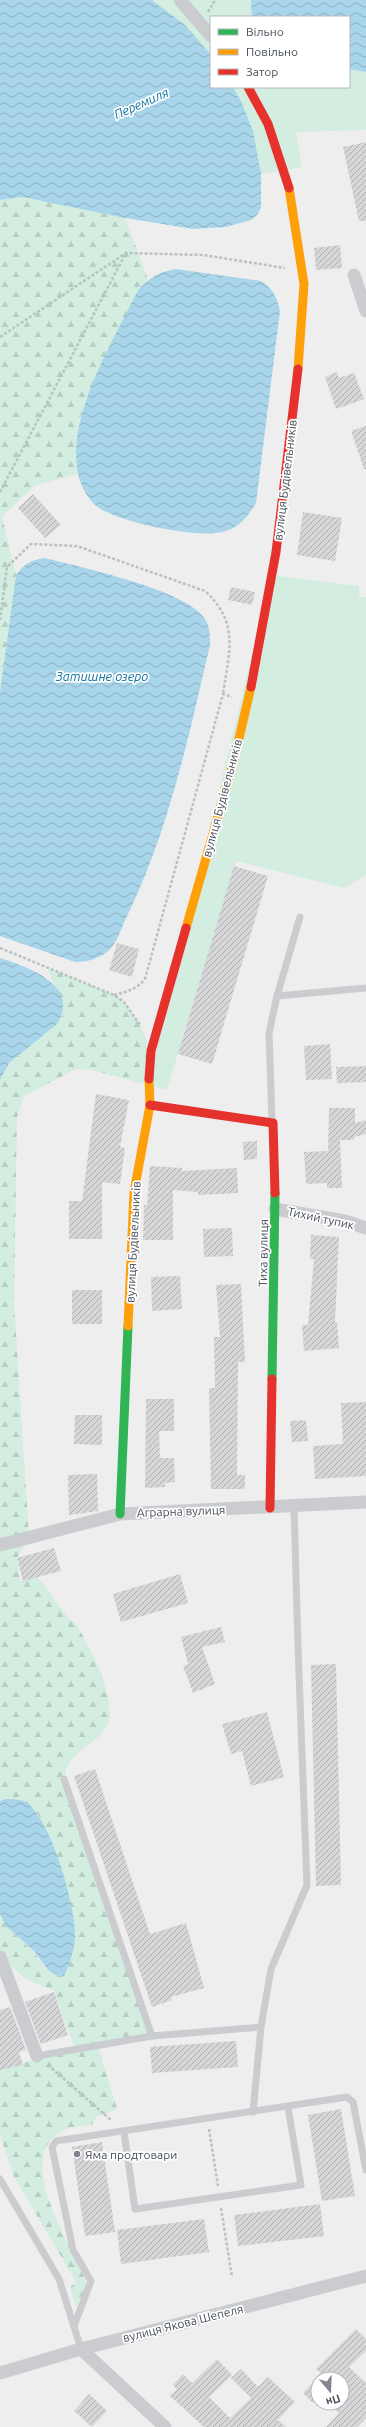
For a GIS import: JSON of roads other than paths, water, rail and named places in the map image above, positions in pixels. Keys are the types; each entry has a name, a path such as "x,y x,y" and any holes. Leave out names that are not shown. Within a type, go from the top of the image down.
{"street":[{"path":"180,0 210,35"},
{"name":"вулиця Будівельників","path":"120,1514 134,1192 150,1105 151,1051 233,764 248,701 277,545 301,343 303,271 288,179 268,124 249,88"},
{"path":"354,275 366,311"},
{"path":"150,1105 272,1123"},
{"name":"Тиха вулиця","path":"270,1508 275,1209 272,1123"},
{"name":"Тихий тупик","path":"275,1209 345,1221 366,1228"},
{"name":"Аграрна вулиця","path":"0,1545 120,1514 270,1508 366,1502"},
{"path":"0,1958 37,2056"},
{"name":"вулиця Якова Шепеля","path":"0,2373 81,2349 366,2276"},
{"path":"81,2349 165,2427"}],"lane":[{"path":"272,1123 269,1033 277,996 300,917"},
{"path":"277,996 366,988"},
{"path":"253,2112 261,2027 271,1969 307,1885 294,1506"},
{"path":"64,1779 152,2036"},
{"path":"37,2056 152,2036 261,2027"},
{"path":"74,2326 92,2281 73,2250 52,2147 56,2141 124,2132 347,2097 353,2102 366,2170"},
{"path":"124,2132 135,2209 301,2185 288,2107"},
{"path":"0,2179 59,2279 81,2349"}],"water":[{"name":"Перемиля","path":"0,0 152,0 185,25 210,54 210,88 234,88 241,101 253,131 261,174 261,208 257,215 251,220 226,227 193,229 125,218 22,197 0,200"},
{"path":"251,0 366,0 366,72 350,69 350,16 252,16"},
{"path":"176,269 261,281 269,287 274,294 280,311 256,503 240,523 226,531 198,533 179,531 159,528 120,518 95,505 89,499 78,474 76,451 79,428 85,404 94,379 138,290 155,276"},
{"name":"Затишне озеро","path":"45,558 131,581 178,598 195,608 205,619 210,635 210,645 186,747 156,848 119,936 114,944 99,957 80,962 75,962 0,936 0,692 16,575 28,563"},
{"path":"0,958 25,967 48,980 57,989 62,999 63,1011 57,1024 9,1063 0,1080"},
{"path":"5,1799 15,1799 27,1802 38,1814 46,1828 60,1864 71,1902 75,1932 75,1943 72,1955 64,1976 56,1975 48,1970 35,1952 6,1926 0,1914 0,1801"}],"place":[{"name":"Яма продтовари","path":"77,2154"}]}
